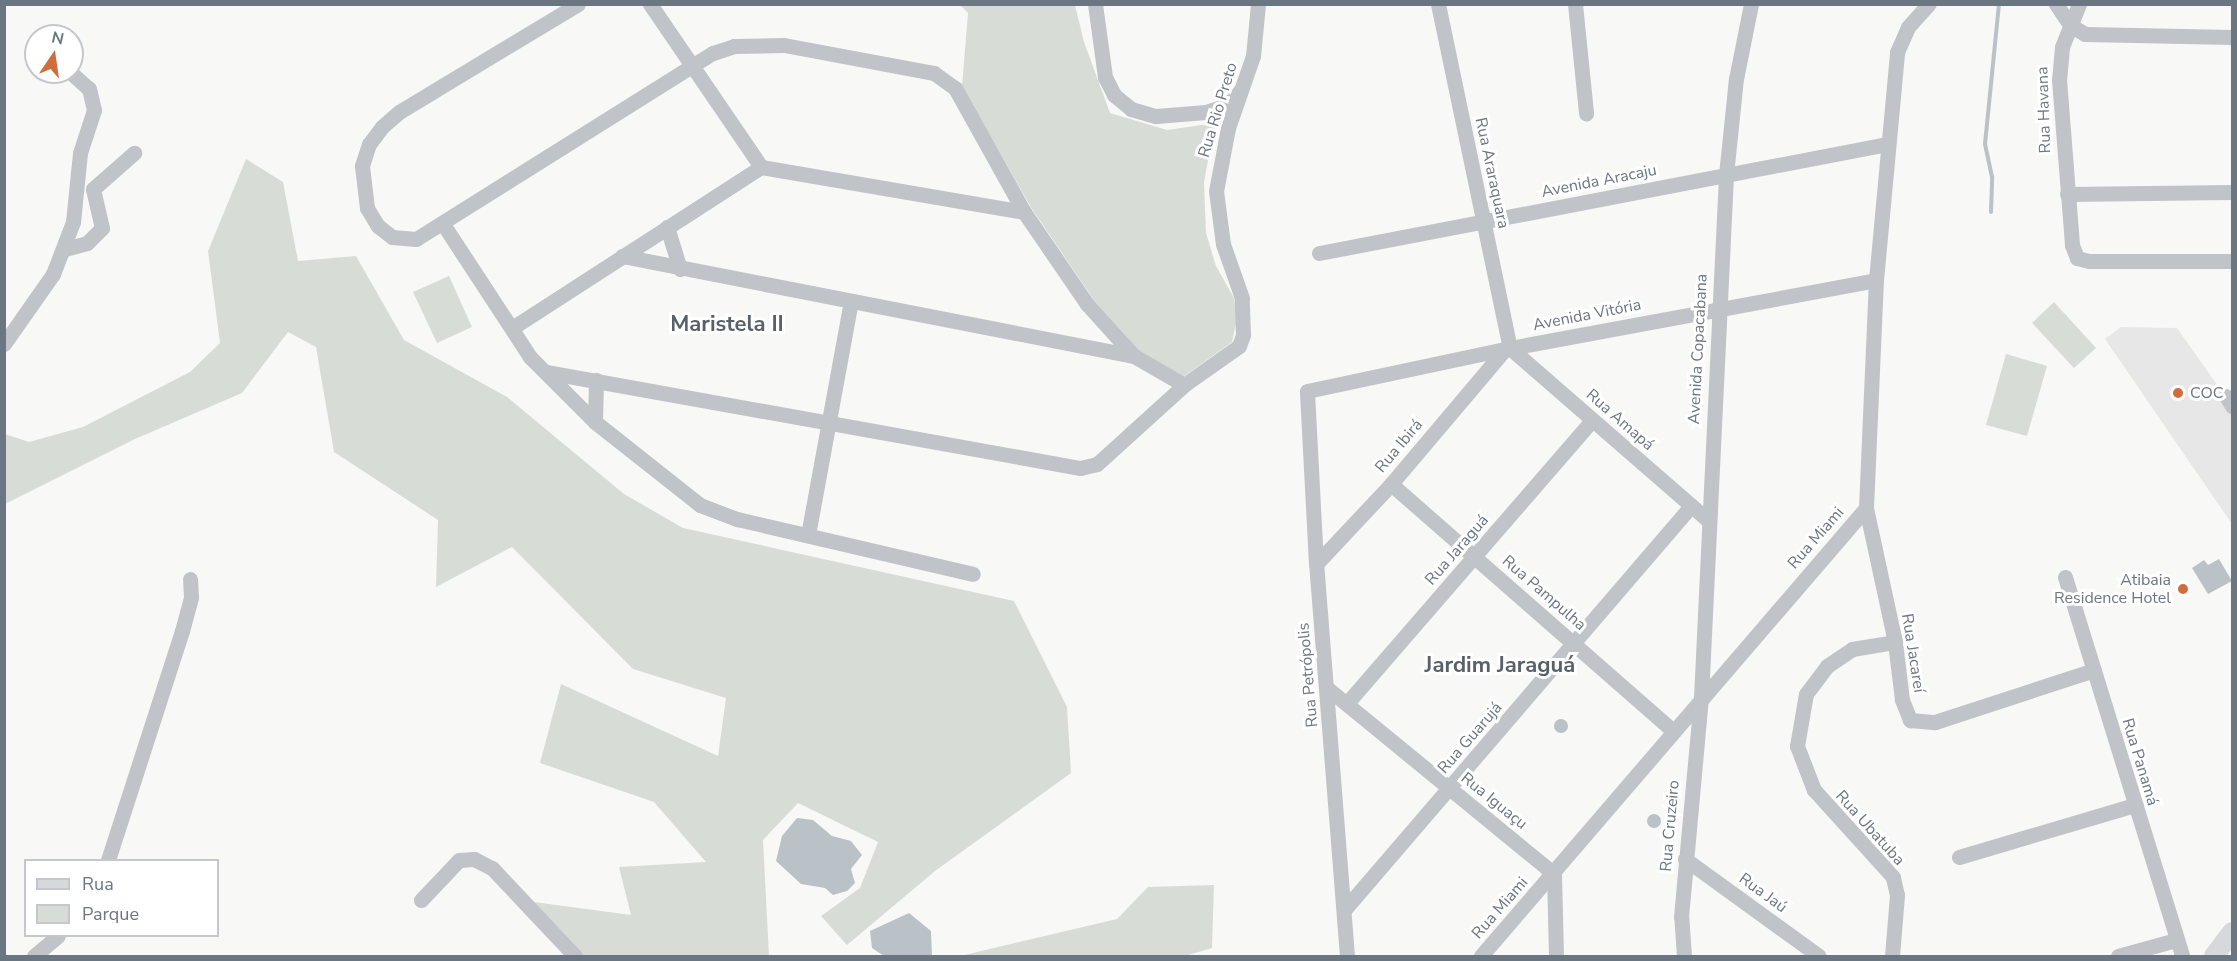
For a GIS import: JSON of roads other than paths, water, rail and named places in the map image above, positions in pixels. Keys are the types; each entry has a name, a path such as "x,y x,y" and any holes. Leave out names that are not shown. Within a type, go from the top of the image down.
{"street":[{"path":"579,4 399,112 369,144 362,166 362,188 367,208 378,226 392,237 406,240 443,224 713,52 757,43 934,73 955,88 1024,212 1087,304 1134,356 1184,385"},
{"path":"650,4 761,167"},
{"path":"1095,4 1105,77 1114,95 1131,109 1156,116 1206,112 1227,105 1242,89"},
{"name":"Rua Rio Preto","path":"546,372 831,421 1080,468 1097,464 1110,455 1184,385 1239,346 1245,320 1219,228 1216,191 1228,129 1253,56 1258,4"},
{"name":"Rua Araraquara","path":"1438,4 1508,348"},
{"path":"1575,4 1586,113"},
{"name":"Avenida Copacabana","path":"1701,698 1707,519 1726,175 1736,79 1751,4"},
{"name":"Rua Miami","path":"1481,957 1554,874 1672,730 1866,508 1876,280 1897,52 1908,27 1929,4"},
{"path":"2056,4 2070,25 2085,34 2232,37"},
{"name":"Rua Havana","path":"2079,4 2062,47 2059,79 2072,245 2077,258 2089,261 2232,261"},
{"path":"4,344 53,274 65,249 73,222 80,153 94,110 89,89 83,84"},
{"name":"Avenida Aracaju","path":"1318,253 1887,144"},
{"path":"65,249 87,243 102,228 93,189 134,153"},
{"path":"512,328 761,167 1024,212"},
{"path":"2067,194 2232,192"},
{"path":"443,224 530,357 595,422 700,505 737,519 973,574"},
{"path":"668,227 680,269"},
{"path":"622,256 1134,356"},
{"name":"Avenida Vitória","path":"1307,391 1508,348 1876,280"},
{"path":"808,535 831,421 851,302"},
{"name":"Rua Amapá","path":"1508,348 1707,519"},
{"name":"Rua Ibirá","path":"1316,564 1391,484 1508,348"},
{"path":"595,422 596,380"},
{"name":"Rua Petrópolis","path":"1307,391 1316,564 1347,957"},
{"name":"Rua Jaraguá","path":"1348,702 1592,420"},
{"name":"Rua Pampulha","path":"1391,484 1672,730"},
{"name":"Rua Guarujá","path":"1344,910 1691,506"},
{"name":"Rua Jacareí","path":"1866,508 1895,642 1904,710 1910,720 1922,724 2094,670"},
{"name":"Rua Panamá","path":"2065,577 2182,957"},
{"path":"109,859 182,631 190,597 190,579"},
{"name":"Rua Ubatuba","path":"1892,957 1896,895 1893,877 1814,790 1797,746 1806,694 1827,666 1852,649 1895,642"},
{"name":"Rua Iguaçu","path":"1327,688 1348,702 1554,874"},
{"name":"Rua Cruzeiro","path":"1684,957 1681,917 1701,698"},
{"path":"1959,857 2135,805"},
{"path":"421,900 459,860 474,859 492,868 575,957"},
{"name":"Rua Jaú","path":"1685,859 1819,957"},
{"path":"1554,874 1556,957"},
{"path":"34,957 57,937"},
{"path":"2118,957 2176,940"}],"waterway":[{"path":"1991,212 1992,177 1985,144 1999,4"}],"place":[{"name":"COC","path":"2178,393"},
{"name":"Atibaia Residence Hotel","path":"2183,589"}],"district":[{"name":"Maristela II","path":"727,325"},
{"name":"Jardim Jaraguá","path":"1500,666"}]}
